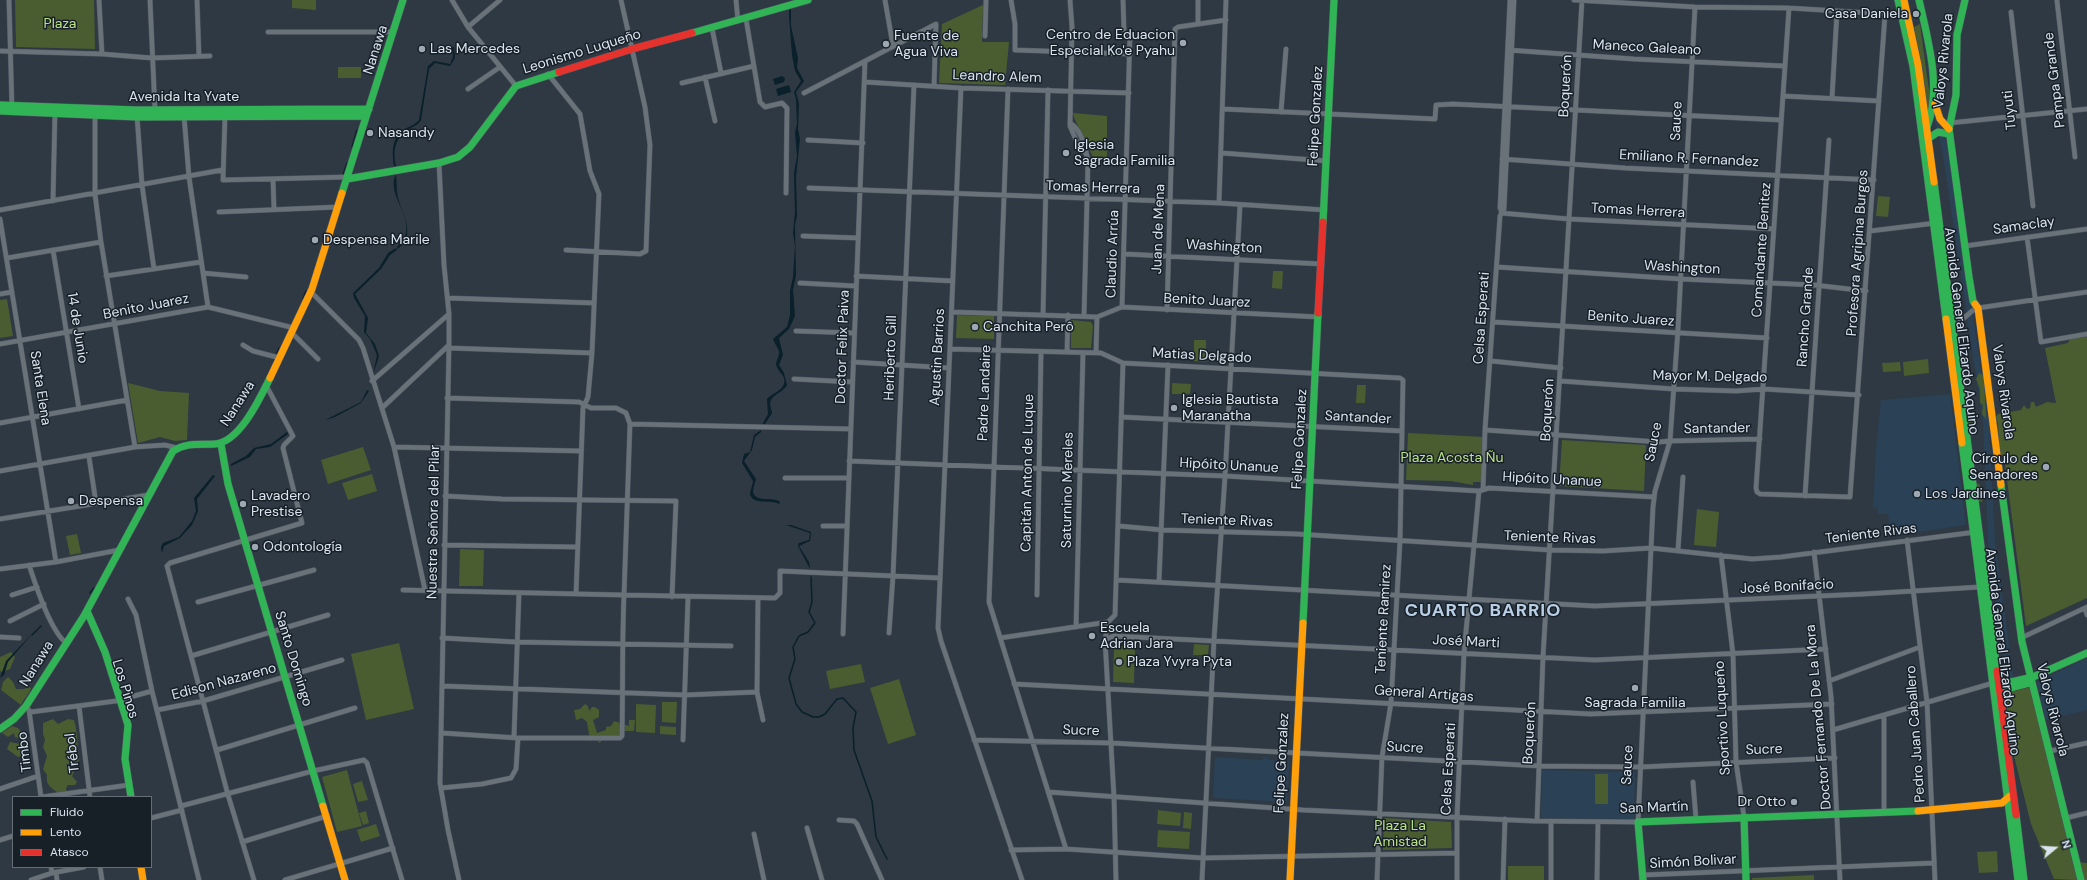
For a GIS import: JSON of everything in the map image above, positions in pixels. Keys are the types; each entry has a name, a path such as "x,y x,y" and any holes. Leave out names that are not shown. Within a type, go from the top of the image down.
{"main road":[{"name":"Nanawa","path":"0,729 14,719 26,706 86,614 170,456 177,448 190,444 221,444 226,442 237,432 266,385 311,292 368,110 372,104 403,0"},
{"name":"Nanawa","path":"394,32 406,0"},
{"name":"Leonismo Luqueño","path":"347,178 440,163 453,159 466,152 516,86 548,74 632,49 746,19 808,0"},
{"name":"Felipe Gonzalez","path":"1290,880 1295,752 1328,161 1334,0"},
{"name":"Avenida General Elizardo Aquino","path":"1898,0 1905,15 1918,65 1929,138 1937,223 1997,686 2018,880"},
{"name":"Avenida General Elizardo Aquino","path":"1904,0 1905,15 1953,328 1976,532 1980,587 1997,686"},
{"path":"1919,0 1929,58 1934,100 1933,112 1927,127"},
{"name":"Valoys Rivarola","path":"1965,0 1957,35 1956,95 1949,129 1965,246 1974,301 1978,308 2021,638 2081,880"},
{"path":"1929,138 1938,132 1949,129 1940,118 1934,100"},
{"name":"Avenida Ita Yvate","path":"0,105 12,109 184,116 215,113 225,116 290,112"},
{"name":"Avenida Ita Yvate","path":"0,113 12,109"},
{"name":"Avenida Ita Yvate","path":"55,110 95,115 137,113 155,110 215,113 368,110"},
{"name":"Santo Domingo","path":"221,444 228,484 257,587 301,726 345,880"},
{"name":"Los Pinos","path":"86,614 118,700 124,730 120,757 127,785 127,796"},
{"path":"1997,686 2032,679 2087,653"},
{"path":"127,785 131,796"},
{"name":"Avenida General Elizardo Aquino","path":"2010,797 2024,880"},
{"name":"San Martín","path":"1638,822 1932,810 2002,803 2010,797"},
{"name":"Sportivo Luqueño","path":"1744,817 1746,880"},
{"name":"Sauce","path":"1638,822 1643,878"},
{"path":"141,868 143,880"},
{"path":"145,868 147,880"}],"street":[{"path":"9,0 12,109"},
{"path":"99,0 102,54"},
{"path":"150,0 155,110"},
{"path":"198,0 199,56"},
{"path":"452,0 468,27 516,86"},
{"path":"468,27 500,0"},
{"path":"566,250 640,254 646,251 650,145 645,107 621,0"},
{"path":"736,0 738,21"},
{"path":"885,0 893,46"},
{"path":"985,36 986,0"},
{"path":"1011,0 1015,24 1015,50 1130,54"},
{"path":"1070,0 1072,52 1069,91 1070,123 1080,136 1088,162 1084,316"},
{"path":"1123,0 1124,30"},
{"path":"1198,0 1198,24 1226,20"},
{"path":"1218,203 1222,153 1226,0"},
{"name":"Celsa Esperati","path":"1510,0 1510,50"},
{"name":"Celsa Esperati","path":"1457,880 1457,817 1461,762 1464,653 1481,491 1501,212 1500,208 1514,0"},
{"path":"1574,0 1632,2 1695,7 1789,8 1885,15 1905,15"},
{"name":"Boquerón","path":"1537,821 1543,657 1564,326 1582,0"},
{"name":"Pampa Grande","path":"2057,1 2075,157"},
{"name":"Sauce","path":"1638,822 1654,497 1670,441 1678,334 1695,7"},
{"name":"Comandante Benitez","path":"1789,8 1757,492 1806,496"},
{"path":"1832,98 1838,12"},
{"name":"Tuyuti","path":"2011,12 2021,116 2033,206"},
{"name":"Profesora Agripina Burgos","path":"1806,496 1848,498 1850,497 1851,492 1885,15"},
{"path":"746,19 760,102 765,106 782,103 787,108 786,194"},
{"path":"804,93 936,24 934,86"},
{"name":"Juan de Mena","path":"1167,310 1175,29 1178,27 1198,24"},
{"path":"712,28 721,73"},
{"path":"268,32 394,32"},
{"name":"Claudio Arrúa","path":"1122,307 1125,254 1125,200 1130,34"},
{"path":"1281,112 1286,48"},
{"name":"Maneco Galeano","path":"1510,50 1784,66"},
{"path":"0,51 102,54 152,58 210,56"},
{"name":"Doctor Felix Paiva","path":"843,634 865,61"},
{"path":"682,83 754,66"},
{"path":"468,89 500,67"},
{"path":"548,74 577,108 583,121 589,164 598,190 597,251 592,353 588,397 584,404 576,594"},
{"path":"705,77 716,121"},
{"name":"Leandro Alem","path":"865,82 961,88 1129,93"},
{"name":"Heriberto Gill","path":"889,633 894,576 908,192 914,85"},
{"name":"Agustin Barrios","path":"961,88 958,195 944,466 938,628 940,641 1022,880"},
{"name":"Padre Landaire","path":"1008,89 989,602 1066,849"},
{"path":"1042,315 1048,90"},
{"path":"1783,96 1879,101"},
{"path":"1223,109 1435,119 1436,106 1439,104 1781,120"},
{"path":"1949,129 2021,116 2087,109"},
{"path":"53,201 55,110"},
{"path":"137,113 142,186 154,269"},
{"path":"95,115 95,194 106,276 135,447"},
{"path":"184,116 189,177 208,307"},
{"path":"225,116 222,170 223,180 347,178"},
{"path":"808,140 863,143"},
{"name":"Rancho Grande","path":"1806,496 1811,393 1829,140"},
{"path":"1222,153 1328,161"},
{"name":"Emiliano R. Fernandez","path":"1504,159 1874,180"},
{"name":"Nuestra Señora del Pilar","path":"440,163 444,265 449,314 442,638 441,788 459,880"},
{"path":"0,210 142,186 222,170"},
{"path":"273,180 274,210"},
{"name":"Tomas Herrera","path":"809,188 958,195 1218,203 1325,210"},
{"path":"1202,880 1214,640 1225,476 1240,204"},
{"path":"219,212 338,206"},
{"name":"Tomas Herrera","path":"1501,212 1569,219 1774,230"},
{"name":"Santa Elena","path":"0,219 56,562"},
{"path":"1870,231 1937,223"},
{"name":"Samaclay","path":"1965,246 2087,229"},
{"path":"803,236 858,238"},
{"path":"2027,237 2041,342 2043,343 2087,334"},
{"path":"7,258 101,242"},
{"name":"14 de Junio","path":"53,250 79,409"},
{"name":"Washington","path":"1125,254 1322,264"},
{"path":"106,276 201,262"},
{"name":"Washington","path":"1497,267 1866,290"},
{"path":"203,273 246,277"},
{"path":"856,276 953,281"},
{"path":"800,283 856,286"},
{"path":"0,294 12,292"},
{"path":"311,292 359,340 363,348 372,381 382,407 394,447 426,590"},
{"path":"1953,328 1972,311 1978,308 2035,301 2087,292"},
{"path":"448,298 594,303"},
{"name":"Benito Juarez","path":"0,344 114,325 208,307 293,331"},
{"name":"Benito Juarez","path":"1097,317 1122,307 1319,317"},
{"path":"952,312 1097,317 1096,353"},
{"path":"372,381 449,314"},
{"path":"1067,352 1068,315"},
{"name":"Benito Juarez","path":"1493,322 1767,338"},
{"path":"293,331 318,359"},
{"path":"796,331 854,333"},
{"path":"243,345 253,352 280,358"},
{"path":"382,407 449,346 592,353"},
{"name":"Matias Delgado","path":"950,349 1096,353 1123,363 1401,378 1404,382 1402,431"},
{"name":"Capitán Anton de Luque","path":"1037,595 1041,352"},
{"name":"Saturnino Mereles","path":"1076,627 1083,353"},
{"path":"1490,361 1561,368"},
{"path":"853,362 949,368"},
{"path":"1000,638 1108,622 1113,618 1116,610 1123,363"},
{"path":"1159,582 1163,530 1165,419 1168,365"},
{"path":"794,379 852,382"},
{"name":"Mayor M. Delgado","path":"1560,381 1674,389 1736,391 1764,389 1859,395"},
{"path":"254,880 228,795 167,566 170,563 301,524 302,521 283,448 284,444 293,436 266,385"},
{"path":"442,733 516,738 619,739 622,736 622,645 630,424 626,413 622,410 591,408 584,404 447,398"},
{"path":"0,423 127,400"},
{"name":"Santander","path":"1121,417 1402,431"},
{"path":"630,424 851,429"},
{"name":"Santander","path":"1485,428 1557,436 1659,442 1760,439"},
{"name":"Teniente Ramirez","path":"1377,880 1382,757 1391,703 1394,650 1400,541 1402,431"},
{"path":"0,471 89,457 135,447 165,445 177,448"},
{"path":"394,447 581,451"},
{"path":"89,457 96,503"},
{"name":"Hipóito Unanue","path":"849,462 1225,476 1481,491 1489,488 1553,490 1654,497"},
{"path":"1678,550 1683,477"},
{"path":"785,478 849,478"},
{"path":"0,519 148,495"},
{"path":"445,496 502,499 676,501 672,597"},
{"path":"823,526 847,526"},
{"name":"Teniente Rivas","path":"1119,526 1163,530 1308,535 1550,550 1603,551 1651,548 1752,559 1976,532"},
{"name":"Pedro Juan Caballero","path":"1907,540 1927,702 1934,880"},
{"path":"444,545 577,547"},
{"path":"0,569 56,562 119,550"},
{"name":"Doctor Fernando De La Mora","path":"1814,552 1832,704 1840,880"},
{"name":"Sportivo Luqueño","path":"1721,555 1733,654 1736,762 1744,817"},
{"path":"29,565 44,604 61,638 66,643"},
{"path":"198,602 257,587 314,570"},
{"path":"403,590 624,595 688,598 775,598 779,596 780,572 940,578"},
{"name":"José Bonifacio","path":"1116,580 1218,584 1397,594 1469,600 1595,606 1914,592 1980,587"},
{"path":"12,595 37,587"},
{"path":"441,788 482,784 510,778 516,769 514,690 519,593"},
{"path":"682,740 688,598"},
{"path":"758,598 757,692 763,720"},
{"path":"128,599 136,615 152,691 199,880"},
{"path":"10,620 44,604"},
{"path":"2021,638 2086,607 2087,615"},
{"path":"191,656 328,615"},
{"path":"1108,622 1105,640 1114,797 1116,880"},
{"name":"José Marti","path":"1105,640 1113,636 1214,640 1595,660 1826,649"},
{"path":"0,638 19,638"},
{"path":"442,638 622,645 730,646"},
{"path":"1829,681 1920,647"},
{"name":"Edison Nazareno","path":"157,710 203,701 286,678 342,660"},
{"name":"General Artigas","path":"1014,684 1591,714 1832,704"},
{"path":"442,686 514,690 623,693 685,694 757,692"},
{"path":"1833,730 1927,702 1997,686"},
{"path":"31,712 118,700 152,691"},
{"name":"Timbo","path":"26,706 31,712 38,776 42,796"},
{"name":"Trébol","path":"79,706 90,796"},
{"path":"217,750 301,726 355,708"},
{"path":"1884,715 1884,812"},
{"name":"Sucre","path":"974,740 1111,743 1540,766 1641,767 1835,758"},
{"path":"2050,751 2087,743"},
{"path":"152,818 181,808 313,771 365,761 402,880"},
{"path":"0,789 38,776"},
{"path":"1693,782 1696,820"},
{"path":"49,796 127,785"},
{"name":"San Martín","path":"1048,792 1380,814 1537,821 1638,822"},
{"path":"2066,818 2087,813"},
{"path":"242,842 327,816"},
{"path":"839,820 854,821 857,824 882,880"},
{"path":"1503,880 1505,820"},
{"path":"1551,821 1551,880"},
{"path":"1597,880 1598,822"},
{"path":"807,828 822,880"},
{"path":"754,834 764,880"},
{"path":"0,840 12,836"},
{"path":"286,880 393,848"},
{"path":"1012,850 1066,849 1203,858 1457,853"},
{"name":"Simón Bolivar","path":"1643,878 1745,870 1934,863"},
{"path":"52,868 57,880"},
{"path":"31,880 54,873 79,868"},
{"path":"100,868 102,880"}],"shaded area":[{"path":"1918,0 1924,0 1941,121 1948,149 1989,423 1995,541 2024,758 2018,760 1988,541 1983,423 1942,149 1935,122"},
{"path":"791,9 791,26 798,58 797,68 804,81 796,92 799,104 798,129 800,139 796,177 796,275 793,290 795,316 789,329 779,338 783,355 779,365 784,373 787,385 771,401 770,404 772,413 765,424 762,425 768,414 767,399 782,388 784,382 784,378 778,370 776,364 779,351 773,339 787,327 790,315 790,291 793,277 795,246 793,233 795,212 794,173 797,156 795,132 797,124 796,99 794,92 801,81 795,71 792,55 789,16 789,10"},
{"path":"452,47 454,47 455,58 450,66 435,63 429,69 421,120 399,138 395,147 396,166 394,166 393,151 397,137 405,129 419,120 428,66 434,61 450,64 453,57"},
{"path":"782,76 785,78 784,82 775,85 773,79"},
{"path":"789,85 791,92 778,96 776,89"},
{"path":"396,174 397,194 407,224 407,229 405,220 395,192 394,183"},
{"path":"407,229 407,236 404,243 398,249 397,247 404,238"},
{"path":"396,248 397,250 390,255 381,269 355,294 368,318 366,333 375,344 379,356 373,375 377,355 370,339 364,332 365,316 354,298 353,293 379,268 388,253"},
{"path":"367,390 369,391 361,403 335,417 325,420 361,402"},
{"path":"1950,394 1966,525 1891,536 1888,514 1878,514 1877,507 1873,508 1876,449 1881,400"},
{"path":"761,430 761,432 755,437 752,450 744,461 756,479 753,490 754,495 761,498 777,500 780,502 779,504 759,501 752,498 750,494 753,481 742,463 744,454 750,452 754,435"},
{"path":"287,432 288,434 270,447 256,449 250,457 231,466 231,464 246,456 254,448 271,444"},
{"path":"213,475 215,476 197,499 198,511 192,525 180,538 164,546 162,553 161,547 163,543 179,537 192,521 196,511 194,498"},
{"path":"786,525 791,525 811,532 810,541 799,546 809,562 810,569 798,546 799,543 809,540 810,533"},
{"path":"33,633 8,662 4,675 0,678 6,661"},
{"path":"2087,658 2087,710 2046,720 2037,682"},
{"path":"1215,757 1263,760 1263,757 1269,758 1269,760 1289,761 1287,802 1213,798"},
{"path":"1542,770 1635,772 1634,819 1541,818"}],"green space":[{"name":"Plaza","path":"15,0 94,0 95,49 16,47"},
{"path":"292,0 316,0 316,10 292,8"},
{"path":"983,5 982,42 1009,42 1005,85 939,83 942,24"},
{"path":"1920,24 1930,97 1928,114 1922,66 1914,27"},
{"path":"338,67 361,67 361,78 338,78"},
{"path":"1073,113 1107,116 1107,158 1093,157"},
{"path":"1878,196 1890,197 1888,217 1876,216"},
{"path":"1273,271 1283,271 1282,289 1272,288"},
{"path":"7,299 13,336 0,338 0,300"},
{"name":"Canchita Perô","path":"957,315 994,316 994,339 956,338"},
{"path":"1071,320 1091,322 1093,326 1091,348 1071,348"},
{"name":"Círculo de Senadores","path":"2087,337 2087,598 2026,626 2004,457 1999,454 1998,424 1996,417 1998,414 2021,410 2024,405 2027,409 2030,408 2031,402 2034,402 2036,407 2047,402 2056,403 2045,348 2068,343 2070,338"},
{"path":"1194,340 1206,340 1206,362 1194,361"},
{"path":"1928,359 1929,373 1904,376 1903,362"},
{"path":"1900,362 1901,371 1883,372 1882,363"},
{"path":"1979,373 1984,377 1986,419 1982,414 1983,405 1980,403 1980,389 1976,379"},
{"path":"128,383 160,391 189,393 187,440 175,441 160,437 138,443"},
{"path":"1172,383 1191,384 1190,394 1172,394"},
{"path":"1357,385 1366,385 1365,403 1356,403"},
{"path":"1970,420 1975,425 1972,431 1974,436 1972,436 1969,432 1970,429 1968,422"},
{"name":"Plaza Acosta Ñu","path":"1408,433 1484,437 1482,482 1473,482 1473,485 1451,481 1406,480"},
{"path":"1562,440 1646,445 1644,491 1559,486"},
{"path":"363,447 371,470 328,484 321,460"},
{"path":"372,474 377,491 348,500 342,483"},
{"path":"1976,483 1979,484 1985,495 1982,502 1978,501"},
{"path":"1697,509 1719,512 1716,547 1694,545"},
{"path":"77,534 81,553 70,555 66,536"},
{"path":"460,549 484,550 483,586 459,586"},
{"path":"399,643 414,709 366,720 351,654"},
{"path":"1194,644 1209,645 1208,655 1193,655"},
{"path":"1114,646 1135,646 1134,683 1113,682"},
{"path":"11,652 15,657 10,669 2,672 0,671 0,657"},
{"path":"861,664 865,682 830,689 826,671"},
{"path":"8,677 13,682 16,689 25,689 27,686 31,688 21,705 1,690 3,682"},
{"path":"899,679 916,735 888,744 870,688"},
{"path":"2030,687 2077,880 2054,879 2031,824 2013,752 2011,755 2008,718 2004,714 2007,709 2005,699 2008,698 2007,693"},
{"path":"662,702 677,702 676,723 662,722"},
{"path":"585,704 588,706 589,711 592,707 599,710 599,717 593,720 597,733 606,730 606,727 611,726 614,721 629,726 629,720 635,720 634,731 623,731 621,735 602,739 600,743 596,740 590,741 587,722 582,718 576,720 574,710 580,709"},
{"path":"636,704 656,705 655,733 636,732"},
{"path":"53,719 58,724 68,719 74,720 79,760 77,763 66,764 68,767 75,770 72,776 77,782 75,785 68,785 66,788 66,796 60,796 49,785 47,775 43,769 47,756 43,747 45,740 43,734 43,723"},
{"path":"12,726 18,728 25,737 23,740 15,737 14,733 8,737 2,733"},
{"path":"660,726 676,727 676,735 660,734"},
{"path":"10,742 26,745 22,756 18,757 7,749"},
{"path":"347,770 362,826 337,832 322,777"},
{"path":"1595,774 1608,774 1608,804 1595,804"},
{"path":"362,781 368,800 358,802 353,784"},
{"path":"1158,810 1181,813 1180,826 1157,824"},
{"path":"366,811 369,823 363,825 359,813"},
{"path":"1184,812 1192,813 1191,829 1183,828"},
{"name":"Plaza La Amistad","path":"1384,818 1451,822 1452,848 1383,850"},
{"path":"376,824 380,836 361,842 357,830"},
{"path":"1158,830 1190,832 1189,849 1157,847"},
{"path":"1997,851 1998,872 1979,873 1977,852"},
{"path":"2078,862 2087,863 2087,880 2081,880 2083,872"},
{"path":"1508,866 1544,866 1544,880 1508,880"},
{"path":"1814,875 1814,880 1752,880 1752,878"}],"waterway":[{"path":"352,147 357,130"},
{"path":"343,175 347,163"},
{"path":"303,299 306,291"},
{"path":"274,361 279,348"},
{"path":"811,577 812,602 809,612 815,623 808,632 799,636 793,647 795,659 789,678 796,704 802,712 813,717 819,717 825,714 837,699 843,698 856,712 853,728 854,750 872,801 876,837 887,859"},
{"path":"90,593 94,588"},
{"path":"32,635 41,626"}],"traffic: fast":[{"path":"342,193 403,0"},
{"path":"692,33 808,0"},
{"path":"1323,222 1334,0"},
{"path":"1898,0 1913,66 1946,319"},
{"path":"1919,0 1932,64 1933,96 1927,127"},
{"path":"1965,0 1957,35 1956,95 1949,129 1969,277 1973,301 1975,304"},
{"path":"347,179 439,163 458,157 470,147 516,86 559,72"},
{"path":"0,105 136,110 369,109"},
{"path":"0,111 137,117 366,116"},
{"path":"1929,138 1938,132 1949,134"},
{"path":"1934,182 1997,671"},
{"path":"1303,623 1318,313"},
{"path":"0,729 14,719 26,706 84,616 173,451 188,445 215,444 233,436 248,418 270,378"},
{"path":"1962,443 2018,880"},
{"path":"221,444 228,484 323,806"},
{"path":"2001,485 2022,642 2081,880"},
{"path":"87,611 105,652 128,725 125,759 131,796"},
{"path":"1994,684 1998,685 2033,677 2087,653"},
{"path":"1996,687 1999,691 2029,683"},
{"path":"1643,880 1638,822 1918,811"},
{"path":"2016,815 2024,880"},
{"path":"1744,817 1746,880"}],"traffic: slow":[{"path":"1904,0 1918,65 1934,182"},
{"path":"1935,104 1940,119 1949,129"},
{"path":"270,378 312,289 342,193"},
{"path":"1975,304 1978,308 2001,485"},
{"path":"1946,319 1962,443"},
{"path":"1290,880 1303,623"},
{"path":"1918,811 2002,803 2010,796"},
{"path":"323,806 345,880"},
{"path":"141,868 143,880"}],"traffic: jam":[{"path":"559,72 632,49 692,33"},
{"path":"1318,313 1323,222"},
{"path":"1997,671 2016,815"}],"place":[{"name":"Casa Daniela","path":"1916,14"},
{"name":"Centro de Eduacion Especial Ko'e Pyahu","path":"1183,43"},
{"name":"Fuente de Agua Viva","path":"886,44"},
{"name":"Las Mercedes","path":"422,49"},
{"name":"Nasandy","path":"370,133"},
{"name":"Iglesia Sagrada Familia","path":"1066,153"},
{"name":"Despensa Marile","path":"315,240"},
{"name":"Canchita Perô","path":"975,327"},
{"name":"Iglesia Bautista Maranatha","path":"1174,408"},
{"name":"Círculo de Senadores","path":"2046,467"},
{"name":"Los Jardines","path":"1917,494"},
{"name":"Despensa","path":"71,501"},
{"name":"Lavadero Prestise","path":"243,504"},
{"name":"Odontología","path":"255,547"},
{"name":"Escuela Adrian Jara","path":"1092,636"},
{"name":"Plaza Yvyra Pyta","path":"1119,662"},
{"name":"Sagrada Familia","path":"1635,688"},
{"name":"Dr Otto","path":"1794,802"}],"district":[{"name":"CUARTO BARRIO","path":"1483,611"}]}
